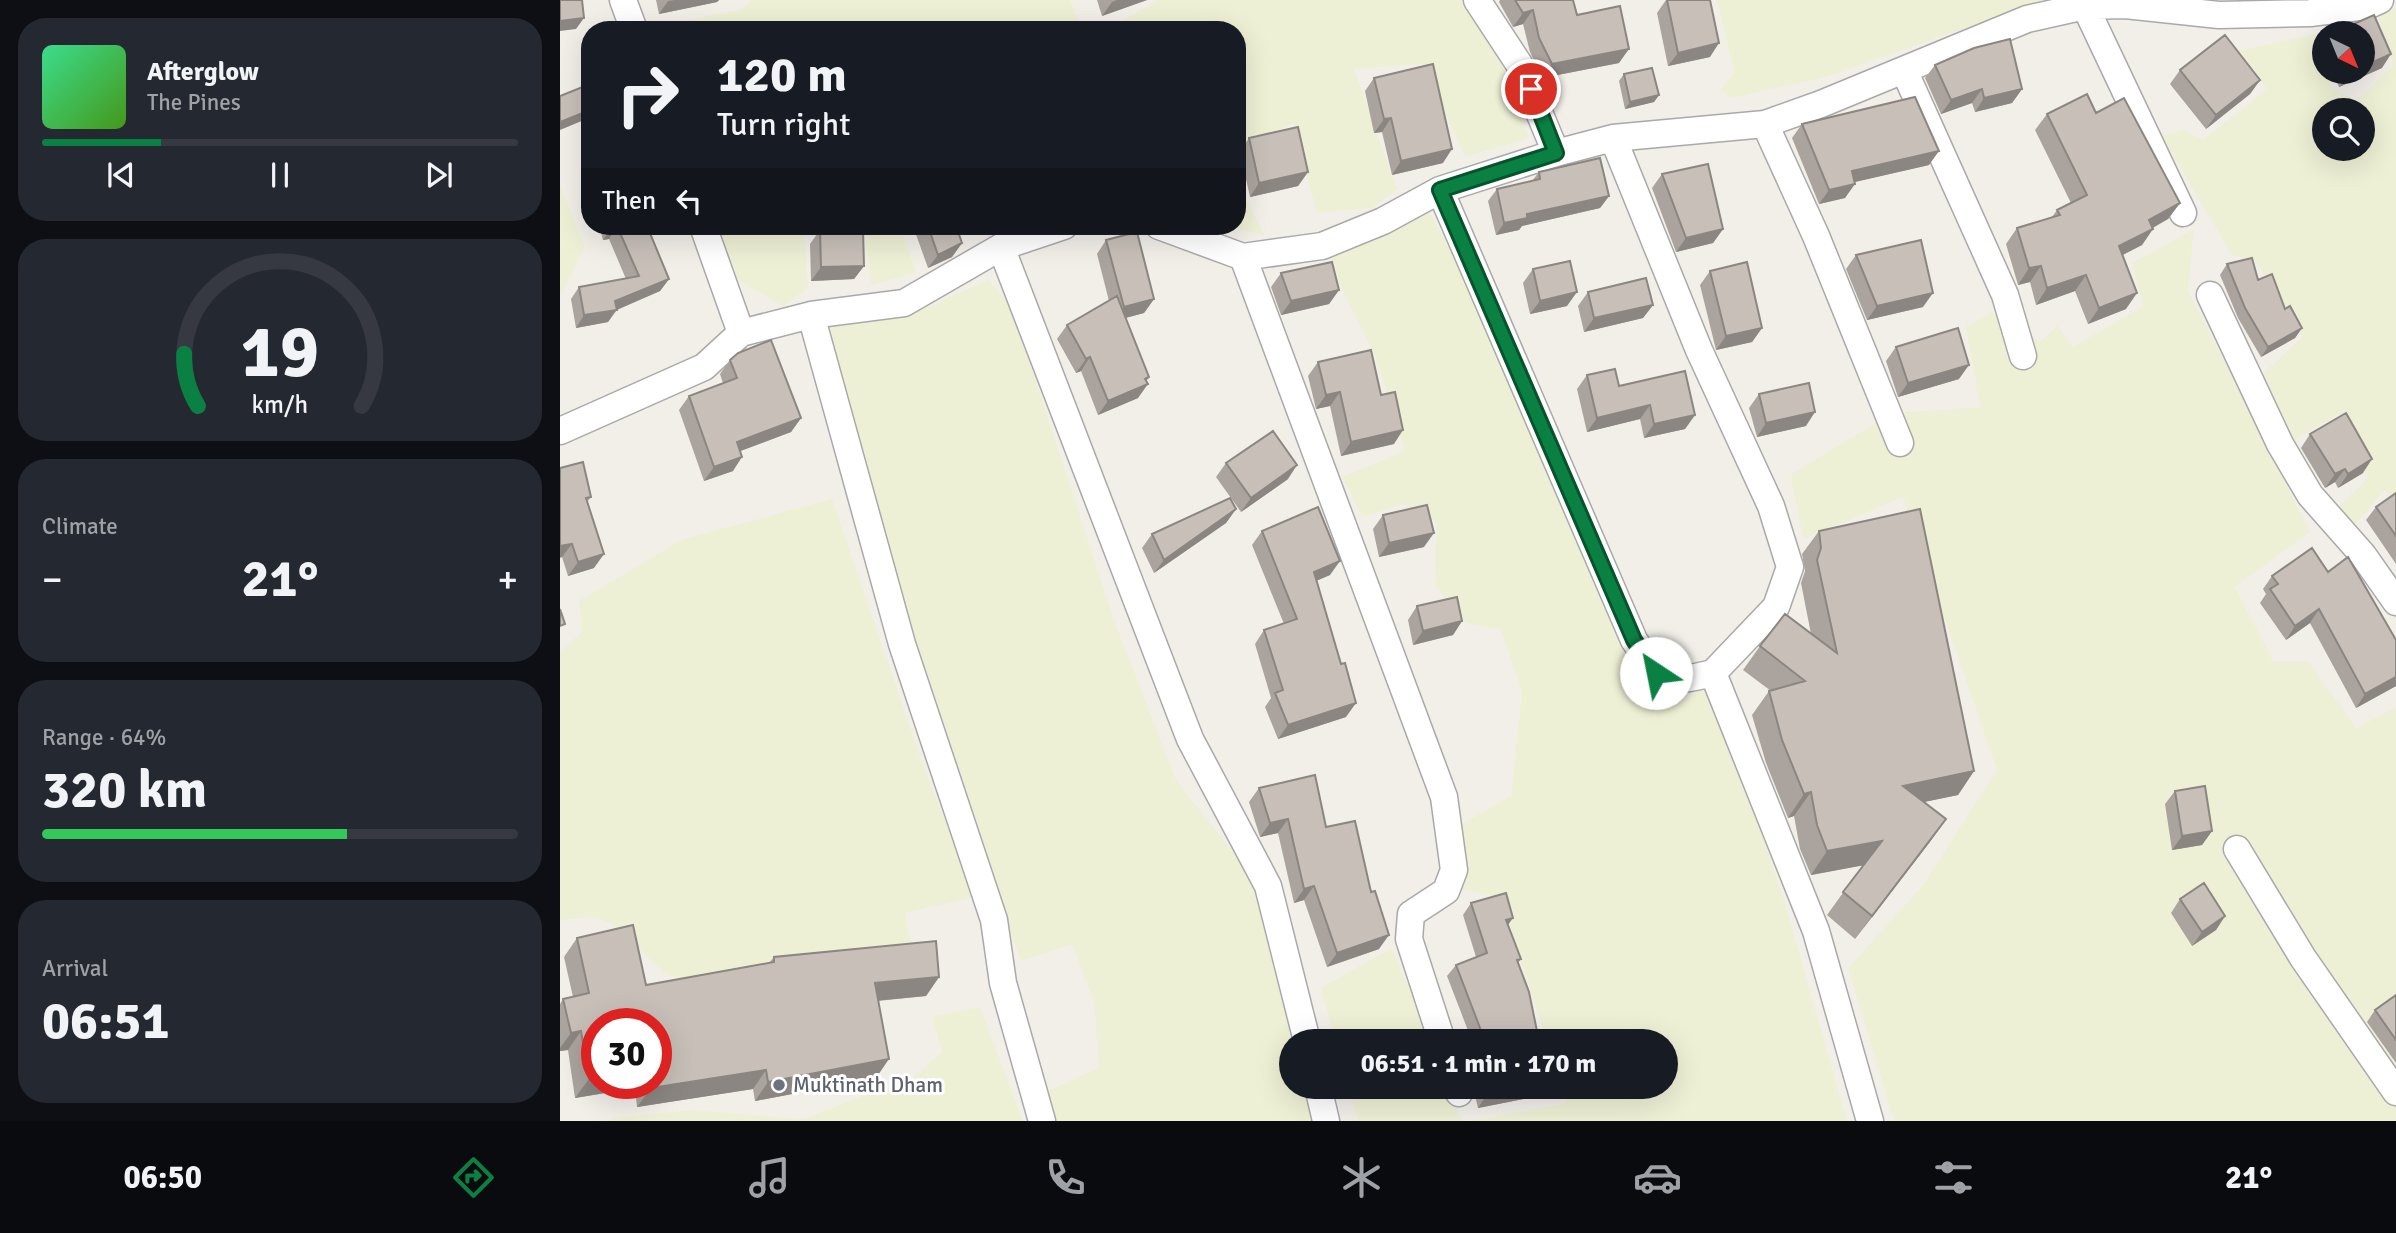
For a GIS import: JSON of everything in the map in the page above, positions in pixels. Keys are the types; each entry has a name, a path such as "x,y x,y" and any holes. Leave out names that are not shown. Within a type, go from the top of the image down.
{"street":[{"path":"623,0 631,21"},
{"path":"1477,0 1519,64 1556,153"},
{"path":"1181,235 1243,257 1322,246 1383,221 1440,190 1556,153 1613,138 1765,124 2027,19 2085,6 2124,3 2232,15 2310,13 2367,6 2380,0"},
{"path":"2085,6 2183,213"},
{"path":"1904,70 2005,295 2023,356"},
{"path":"1765,124 1816,236 1900,443"},
{"path":"1440,190 1634,640 1656,673 1679,681 1713,673 1776,607 1790,567 1771,506 1699,350 1613,138"},
{"path":"706,235 741,332"},
{"path":"560,431 704,367 741,332 811,315 904,303 1001,247 1037,235"},
{"path":"1001,247 1190,739 1268,886 1304,1029"},
{"path":"1243,257 1444,797 1454,870 1446,891 1411,914 1409,939 1438,1029"},
{"path":"2210,295 2280,444 2309,495 2363,555 2396,602"},
{"path":"811,315 902,644 994,920 1003,983 1042,1121"},
{"path":"1713,673 1816,931 1870,1121"},
{"path":"2237,849 2303,958 2396,1092"},
{"path":"1321,1099 1326,1121"}],"green space":[{"path":"751,0 1070,0 1078,21 683,21 741,10"},
{"path":"1158,0 1478,0 1529,138 1465,157 1423,64 1354,69 1397,189 1373,208 1317,213 1294,123 1246,143 1246,21 1122,21"},
{"path":"1717,0 2047,0 1822,78 1732,98 1720,90 1734,73"},
{"path":"2396,7 2396,507 2385,490 2354,526 2337,508 2369,477 2338,414 2290,443 2264,373 2303,336 2255,260 2232,255 2162,136 2183,130 2203,140 2267,89 2239,51 2312,35 2312,84 2330,84 2332,89 2352,98 2312,98 2312,161 2375,161 2375,98 2359,98 2393,66 2379,17"},
{"path":"560,184 585,247 560,296"},
{"path":"1246,200 1265,235 1246,231"},
{"path":"1427,208 1466,277 1616,616 1639,685 1686,699 1708,684 1708,699 1722,717 1784,900 1847,1121 1472,1121 1567,1103 1566,1099 1678,1099 1678,1029 1543,1029 1500,897 1449,886 1455,828 1511,796 1522,692 1501,630 1462,622 1435,584 1437,523 1404,504 1363,517 1342,477 1405,451 1375,355 1341,287 1331,258"},
{"path":"2194,229 2188,290 2310,532 2235,587 2273,661 2308,661 2356,728 2396,707 2396,1121 1894,1121 1848,968 1923,885 1997,770 1903,497 1804,539 1790,475 1892,413 1980,407 1966,327 1992,312 2040,342 2057,326 2073,347 2143,306 2132,263"},
{"path":"716,235 805,235 808,288 783,306 729,275"},
{"path":"865,235 903,235 916,273 871,285"},
{"path":"988,280 1011,305 1114,620 1176,780 1257,883 1293,1029 1279,1029 1279,1099 1308,1099 1313,1121 1053,1121 1045,1092 1099,1068 1094,1002 1072,944 1021,961 866,499 827,325 919,311"},
{"path":"832,499 922,762 975,897 905,913 913,949 685,980 663,972 618,928 597,917 560,920 560,652 581,633 580,600 681,540"},
{"path":"1392,948 1425,1029 1332,1029 1320,988"},
{"path":"980,1007 1023,1121 610,1121 610,1118 693,1110 803,1119 913,1077 942,1052 932,1016"},
{"path":"1352,1099 1453,1099 1462,1121 1358,1121"}],"building":[{"path":"560,0 582,0 584,18 560,21"},
{"path":"1515,0 1573,0 1577,15 1620,6 1629,49 1552,64 1539,38 1533,10 1523,13"},
{"path":"1667,0 1710,0 1719,43 1678,53"},
{"path":"2374,15 2391,54 2375,61 2375,21 2360,21"},
{"path":"2225,35 2260,80 2216,115 2180,70"},
{"path":"2010,39 2022,89 1984,98 1982,89 1951,100 1935,65 1974,48"},
{"path":"1433,64 1452,149 1401,161 1391,118 1384,119 1374,78"},
{"path":"1652,68 1659,95 1630,102 1624,74"},
{"path":"581,88 581,114 560,122 560,96"},
{"path":"2087,94 2096,113 2124,98 2180,203 2149,220 2153,229 2119,246 2137,293 2099,308 2086,275 2047,288 2041,266 2029,268 2017,228 2060,215 2057,210 2087,195 2047,114"},
{"path":"1915,97 1939,151 1852,171 1855,184 1829,190 1802,124"},
{"path":"1298,127 1308,172 1259,183 1249,138"},
{"path":"1600,158 1609,196 1527,214 1527,218 1504,223 1497,189 1540,179 1539,172"},
{"path":"1708,164 1723,229 1686,238 1662,174"},
{"path":"621,235 651,235 669,279 615,301 617,310 584,315 579,287 639,276"},
{"path":"820,235 863,235 864,266 821,267"},
{"path":"931,235 959,235 962,243 938,255"},
{"path":"1138,235 1154,299 1124,307 1106,240"},
{"path":"1921,240 1933,293 1877,306 1856,255"},
{"path":"2252,258 2258,280 2272,274 2285,309 2290,306 2302,328 2268,347 2245,308 2227,264"},
{"path":"1570,261 1577,292 1540,301 1533,269"},
{"path":"1332,262 1339,290 1291,301 1281,273"},
{"path":"1747,262 1762,328 1726,336 1710,271"},
{"path":"1646,278 1653,305 1594,318 1588,292"},
{"path":"1117,296 1149,377 1145,379 1148,384 1108,401 1090,357 1086,359 1067,325"},
{"path":"1958,328 1969,365 1908,383 1896,347"},
{"path":"771,340 801,418 737,442 742,457 714,467 689,396 737,378 730,360 738,353"},
{"path":"1371,350 1381,395 1395,392 1403,430 1351,442 1340,392 1326,395 1318,362"},
{"path":"1615,369 1619,386 1685,371 1695,415 1654,424 1650,405 1597,418 1587,375"},
{"path":"1809,383 1815,412 1766,423 1759,394"},
{"path":"2346,413 2372,459 2348,474 2345,469 2335,474 2310,434"},
{"path":"1273,431 1297,465 1251,498 1226,463"},
{"path":"583,462 591,497 586,498 604,554 578,562 572,544 560,546 560,468"},
{"path":"2396,493 2396,536 2376,507"},
{"path":"1230,498 1236,509 1164,560 1152,534"},
{"path":"1427,505 1434,533 1389,543 1383,515"},
{"path":"1318,507 1340,561 1314,572 1341,664 1345,663 1356,703 1288,725 1275,693 1283,690 1264,630 1297,619 1262,531"},
{"path":"1920,509 1974,771 1903,786 1946,819 1872,916 1843,892 1882,841 1827,851 1817,825 1811,792 1804,794 1782,740 1769,691 1805,681 1760,646 1785,614 1837,653 1817,560 1821,548 1819,531"},
{"path":"2312,548 2328,572 2348,557 2396,640 2396,677 2365,694 2319,609 2295,626 2270,589 2278,584 2272,576"},
{"path":"1457,597 1462,621 1423,631 1417,606"},
{"path":"560,609 565,624 560,626"},
{"path":"1315,775 1326,827 1355,821 1371,892 1375,891 1389,935 1337,953 1314,886 1304,889 1288,819 1270,823 1259,788"},
{"path":"2205,786 2212,831 2182,836 2175,791"},
{"path":"2204,883 2225,916 2202,932 2180,899"},
{"path":"1506,893 1513,918 1506,920 1521,959 1517,960 1529,992 1537,1029 1480,1029 1456,965 1487,953 1471,903"},
{"path":"633,925 646,985 774,962 774,957 936,941 939,977 875,983 889,1059 768,1082 766,1070 672,1085 672,1008 581,1008 581,1031 571,1033 563,999 589,993 577,938"},
{"path":"2396,995 2396,1040 2375,1010"}],"place":[{"name":"Muktinath Dham","path":"779,1085"}],"route":[{"path":"1531,89 1556,153 1440,190 1634,640 1656,673"}]}
